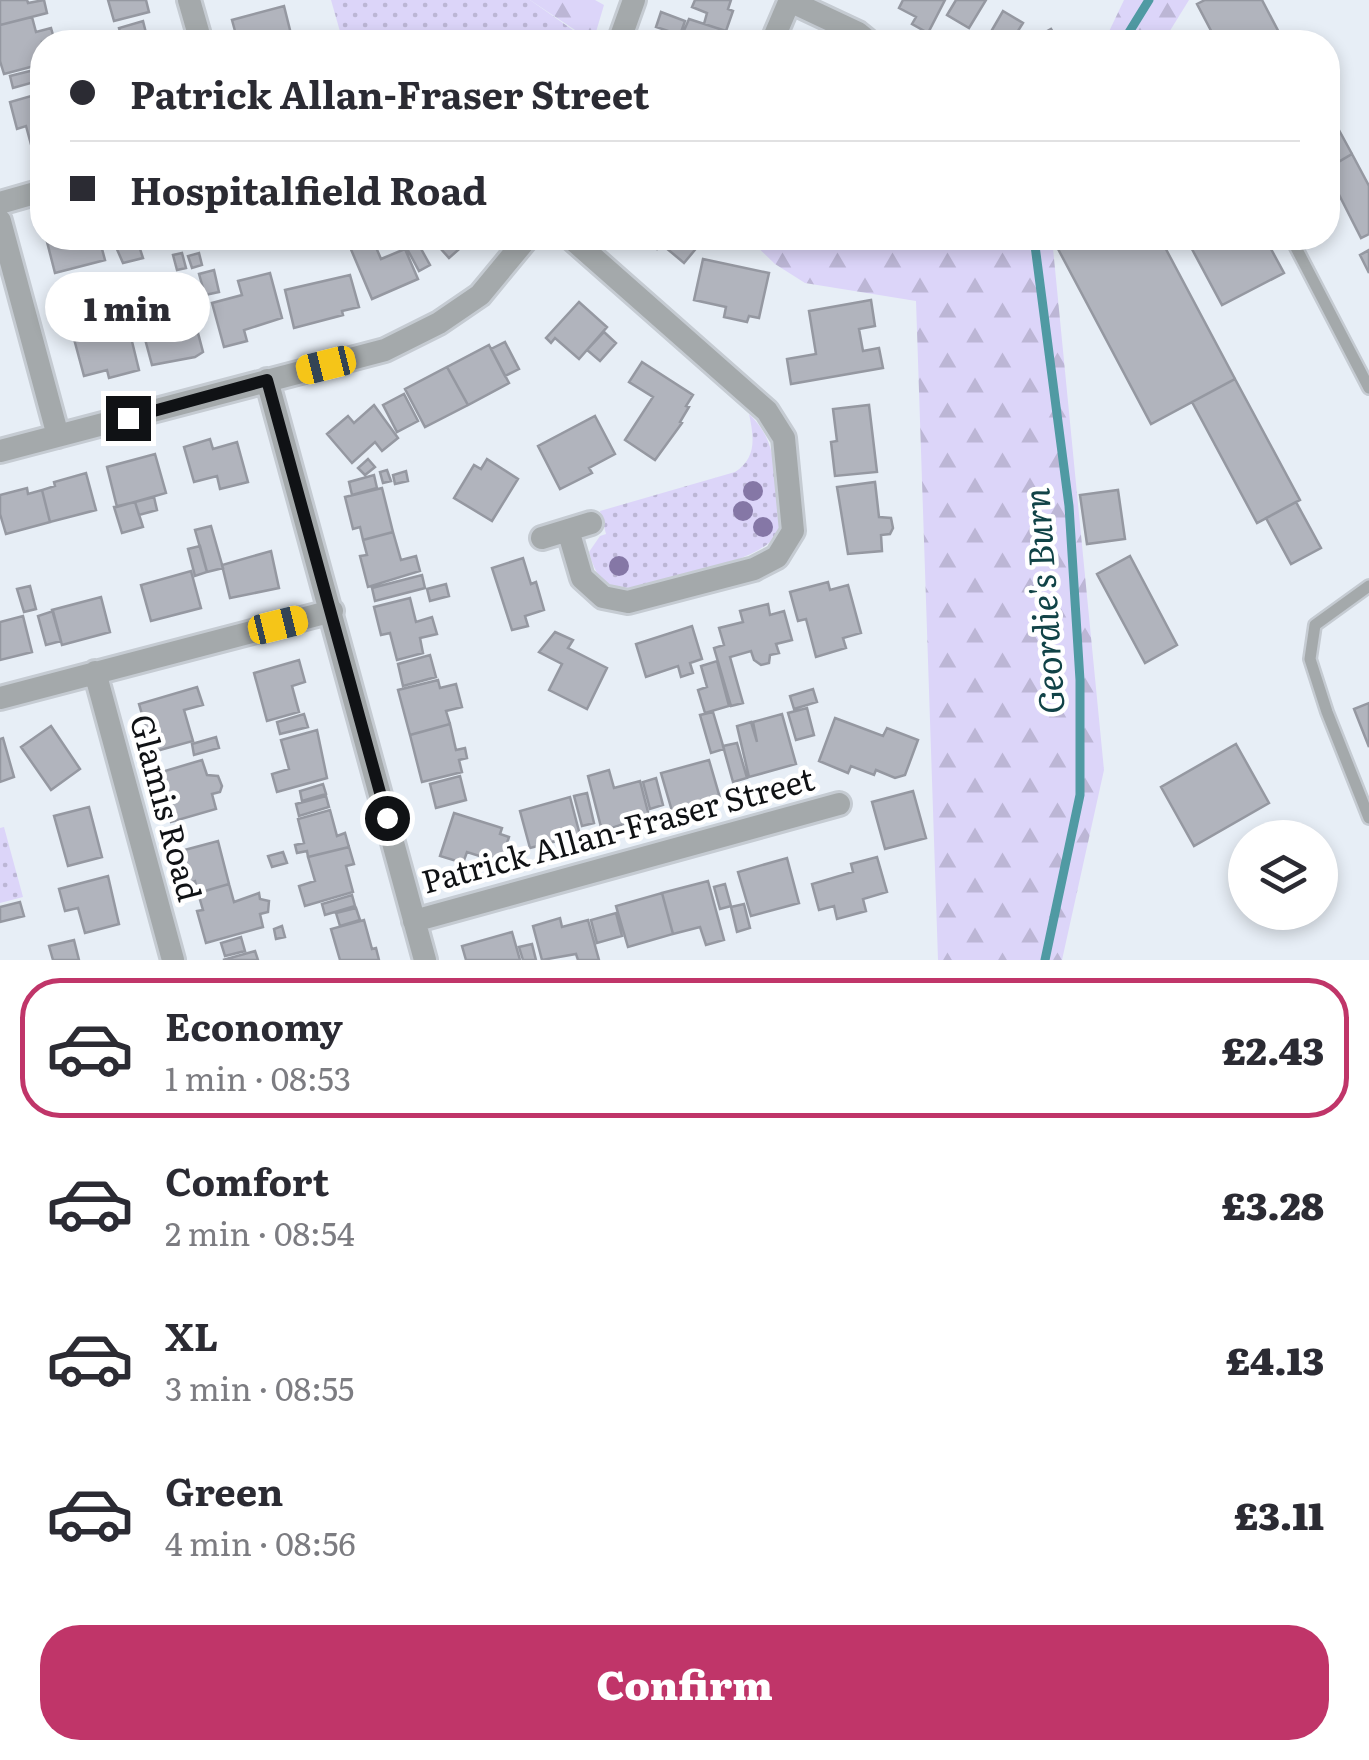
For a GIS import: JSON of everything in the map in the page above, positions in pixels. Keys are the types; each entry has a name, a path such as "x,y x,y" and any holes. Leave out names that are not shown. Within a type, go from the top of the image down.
{"street":[{"path":"189,0 198,30"},
{"path":"623,30 634,0"},
{"path":"777,30 790,1 852,30"},
{"path":"0,203 30,194"},
{"path":"0,220 58,436"},
{"path":"0,451 385,350 440,324 480,294 517,250"},
{"path":"542,538 580,527 582,578 603,597 628,602 754,569 777,558 793,531 784,438 767,411 585,250"},
{"name":"Patrick Allan-Fraser Street","path":"267,380 425,960"},
{"path":"0,698 332,611"},
{"name":"Glamis Road","path":"95,672 174,960"},
{"name":"Patrick Allan-Fraser Street","path":"414,921 839,804"}],"lane":[{"path":"1296,250 1369,388"},
{"path":"1369,586 1316,625 1310,659 1369,818"}],"green space":[{"path":"331,0 530,0 573,30 340,30"},
{"path":"530,0 595,0 604,5 597,30 575,30"},
{"path":"1124,0 1189,0 1170,30 1110,30"},
{"path":"760,250 1053,250 1104,770 1062,960 938,960 916,301 805,283"},
{"path":"749,414 770,446 774,464 780,520 770,542 735,561 687,575 628,589 606,583 597,573 589,552 606,534 600,511 735,472 750,454 753,439"},
{"path":"4,827 23,897 0,903 0,828"}],"building":[{"path":"0,0 44,0 47,13 0,25"},
{"path":"108,0 146,0 149,12 114,21"},
{"path":"695,0 731,0 728,9 733,11 726,30 704,24 707,13 692,7"},
{"path":"903,0 945,0 930,30 912,24 916,17 899,8"},
{"path":"956,0 986,0 969,28 947,15"},
{"path":"1205,0 1262,0 1278,30 1211,30 1197,4"},
{"path":"284,6 290,30 235,30 232,20"},
{"path":"1003,11 1023,23 1019,30 992,30"},
{"path":"661,12 685,21 682,30 656,27"},
{"path":"32,17 35,30 30,30 30,67 4,74 0,25"},
{"path":"689,19 723,30 684,30"},
{"path":"143,21 145,30 120,30"},
{"path":"30,71 30,83 13,88 10,76"},
{"path":"30,96 30,141 26,126 17,129 10,102"},
{"path":"1340,132 1352,154 1340,161"},
{"path":"1352,154 1369,186 1369,234 1361,238 1340,197 1340,161"},
{"path":"49,250 102,250 105,260 55,273"},
{"path":"117,250 140,250 143,258 123,263"},
{"path":"351,250 377,250 381,259 405,250 418,279 372,299"},
{"path":"408,250 422,250 430,265 419,271"},
{"path":"442,250 458,250 449,258"},
{"path":"669,250 695,250 684,263"},
{"path":"1059,250 1166,250 1235,379 1151,424"},
{"path":"1192,250 1272,250 1284,273 1222,305"},
{"path":"1369,250 1369,273 1360,255"},
{"path":"182,253 186,268 177,270 173,255"},
{"path":"199,253 202,265 192,268 188,256"},
{"path":"703,259 769,273 759,318 749,316 747,322 724,317 726,307 694,300"},
{"path":"214,270 219,292 205,295 199,274"},
{"path":"270,273 282,318 244,330 247,341 224,347 212,303 242,295 238,281"},
{"path":"350,275 359,307 294,328 285,290"},
{"path":"172,281 176,293 166,296 163,283"},
{"path":"871,300 875,326 859,329 863,351 879,348 883,368 791,384 787,359 816,354 809,311"},
{"path":"579,302 607,327 579,359 555,338 551,343 546,338"},
{"path":"193,314 203,352 152,365 142,328"},
{"path":"128,325 139,370 109,378 107,370 84,376 74,339"},
{"path":"604,332 616,343 600,361 587,350"},
{"path":"505,342 519,369 505,376 491,349"},
{"path":"489,345 509,383 468,405 447,367"},
{"path":"642,362 693,395 682,423 655,460 625,440 653,397 629,382"},
{"path":"447,367 468,405 425,427 405,389"},
{"path":"1235,379 1300,500 1257,523 1192,402"},
{"path":"404,394 418,421 397,432 383,405"},
{"path":"374,405 398,438 382,451 375,442 352,463 327,434 348,416 354,423"},
{"path":"869,405 877,472 835,476 831,442 837,441 833,409"},
{"path":"595,416 615,454 589,468 592,473 560,489 538,446"},
{"path":"210,439 213,449 237,442 248,482 220,489 217,476 194,482 184,447"},
{"path":"155,454 166,493 117,507 107,467"},
{"path":"368,459 375,467 365,475 358,468"},
{"path":"487,459 518,479 492,521 454,498 474,465 481,469"},
{"path":"387,470 391,481 383,483 380,472"},
{"path":"406,471 408,481 395,484 393,475"},
{"path":"86,473 96,510 50,522 42,490 55,486 54,482"},
{"path":"374,475 377,488 352,495 349,482"},
{"path":"875,482 879,517 891,518 893,528 890,534 881,535 882,551 848,554 837,487"},
{"path":"27,488 28,494 42,490 50,522 6,534 0,495"},
{"path":"382,488 393,532 363,540 360,527 353,529 345,497"},
{"path":"1118,490 1125,539 1087,544 1080,495"},
{"path":"154,497 157,510 139,515 135,502"},
{"path":"135,502 143,527 122,533 114,507"},
{"path":"1296,502 1321,548 1291,564 1266,518"},
{"path":"211,526 223,568 207,572 195,530"},
{"path":"393,532 401,560 416,556 420,571 368,587 360,556 367,555 363,540"},
{"path":"200,546 207,572 195,576 188,549"},
{"path":"271,551 279,588 230,598 222,565"},
{"path":"1130,556 1177,645 1145,663 1097,574"},
{"path":"523,558 531,584 536,582 544,610 525,616 528,626 512,630 492,568"},
{"path":"191,571 201,608 151,621 141,585"},
{"path":"422,575 425,588 375,601 372,588"},
{"path":"828,582 830,590 848,585 861,633 843,638 846,648 816,657 806,619 798,621 790,592"},
{"path":"446,584 449,596 430,601 427,589"},
{"path":"30,586 36,609 24,612 17,589"},
{"path":"101,597 110,632 62,645 52,610"},
{"path":"410,598 416,622 432,617 437,634 420,638 423,653 397,660 390,633 381,635 374,607"},
{"path":"768,604 770,615 784,611 792,640 776,644 779,653 770,655 769,663 761,665 751,651 730,657 743,703 731,706 714,648 724,645 719,628 743,622 740,611"},
{"path":"53,611 61,641 46,645 38,616"},
{"path":"23,616 32,652 0,660 0,622"},
{"path":"692,626 702,659 690,663 693,673 681,677 678,666 646,677 636,644"},
{"path":"555,632 573,640 568,648 607,668 587,709 549,690 562,664 539,652"},
{"path":"430,655 436,677 403,686 398,664"},
{"path":"299,660 305,682 292,686 299,712 267,721 254,673"},
{"path":"717,661 729,706 705,713 698,690 707,687 701,666"},
{"path":"438,680 440,688 456,684 462,707 446,711 450,724 410,735 398,690"},
{"path":"197,687 203,705 184,710 193,741 153,752 139,704"},
{"path":"813,689 817,702 794,709 790,696"},
{"path":"1369,703 1369,747 1354,709"},
{"path":"807,708 814,735 796,740 788,713"},
{"path":"713,712 724,749 711,753 700,715"},
{"path":"304,714 308,727 280,734 277,722"},
{"path":"782,714 796,764 749,777 737,726 751,722 757,742 753,722"},
{"path":"835,718 883,736 887,728 918,740 905,775 895,778 876,770 874,775 851,766 848,773 819,761"},
{"path":"450,724 456,750 465,748 467,758 459,760 462,772 422,782 410,735"},
{"path":"51,726 80,769 51,790 21,747"},
{"path":"317,730 327,778 277,792 272,774 289,769 281,740"},
{"path":"216,737 219,748 194,755 192,744"},
{"path":"3,738 14,777 0,782 0,739"},
{"path":"737,743 747,778 733,782 723,746"},
{"path":"1236,744 1269,803 1239,820 1228,820 1228,827 1194,846 1161,787"},
{"path":"202,760 207,775 218,776 222,786 220,792 212,794 216,809 171,822 158,773"},
{"path":"709,760 720,798 672,811 661,773"},
{"path":"609,770 614,788 640,781 649,816 602,831 588,776"},
{"path":"460,776 466,800 436,808 430,784"},
{"path":"656,778 663,805 650,809 643,782"},
{"path":"323,784 326,794 302,801 300,791"},
{"path":"913,791 926,838 885,849 872,802"},
{"path":"587,793 594,823 582,826 574,796"},
{"path":"326,796 329,807 299,816 296,804"},
{"path":"570,797 580,835 530,848 520,811"},
{"path":"89,807 102,857 68,866 54,816"},
{"path":"330,810 337,836 345,833 349,847 308,857 307,851 297,853 295,845 304,843 298,819"},
{"path":"454,813 502,828 500,834 509,837 507,859 492,860 467,852 463,863 440,856"},
{"path":"218,841 229,884 198,893 195,881 189,883 181,851"},
{"path":"349,847 354,864 346,866 353,892 305,906 299,886 315,881 308,857"},
{"path":"283,852 287,863 272,867 268,856"},
{"path":"877,857 887,892 863,899 866,911 837,919 834,906 819,910 812,884 853,872 851,864"},
{"path":"787,858 799,903 751,916 738,872"},
{"path":"108,876 119,924 85,933 78,908 65,911 59,889"},
{"path":"708,881 724,940 706,945 700,927 673,934 662,893"},
{"path":"229,884 234,902 259,893 260,899 269,901 268,912 260,914 263,927 206,943 197,911 203,910 198,893"},
{"path":"725,884 731,906 720,909 714,887"},
{"path":"662,893 673,934 628,947 616,906"},
{"path":"352,895 355,906 325,915 322,904"},
{"path":"20,902 24,916 0,922 0,907"},
{"path":"744,904 750,928 737,932 731,907"},
{"path":"356,908 360,920 340,926 336,913"},
{"path":"616,913 622,936 597,943 591,920"},
{"path":"560,918 562,927 588,920 599,960 578,960 576,954 542,960 533,926"},
{"path":"364,920 379,960 340,960 331,929"},
{"path":"282,926 285,937 276,939 274,929"},
{"path":"512,932 520,960 466,960 462,946"},
{"path":"241,937 245,951 225,956 221,943"},
{"path":"74,940 79,960 53,960 49,946"},
{"path":"532,944 536,960 523,960 519,947"},
{"path":"255,951 258,960 223,960"}],"waterway":[{"name":"Geordie's Burn","path":"1130,30 1149,0"},
{"name":"Geordie's Burn","path":"1036,250 1069,506 1080,680 1080,795 1045,960"}],"route":[{"path":"128,418 267,380 387,818"}]}
